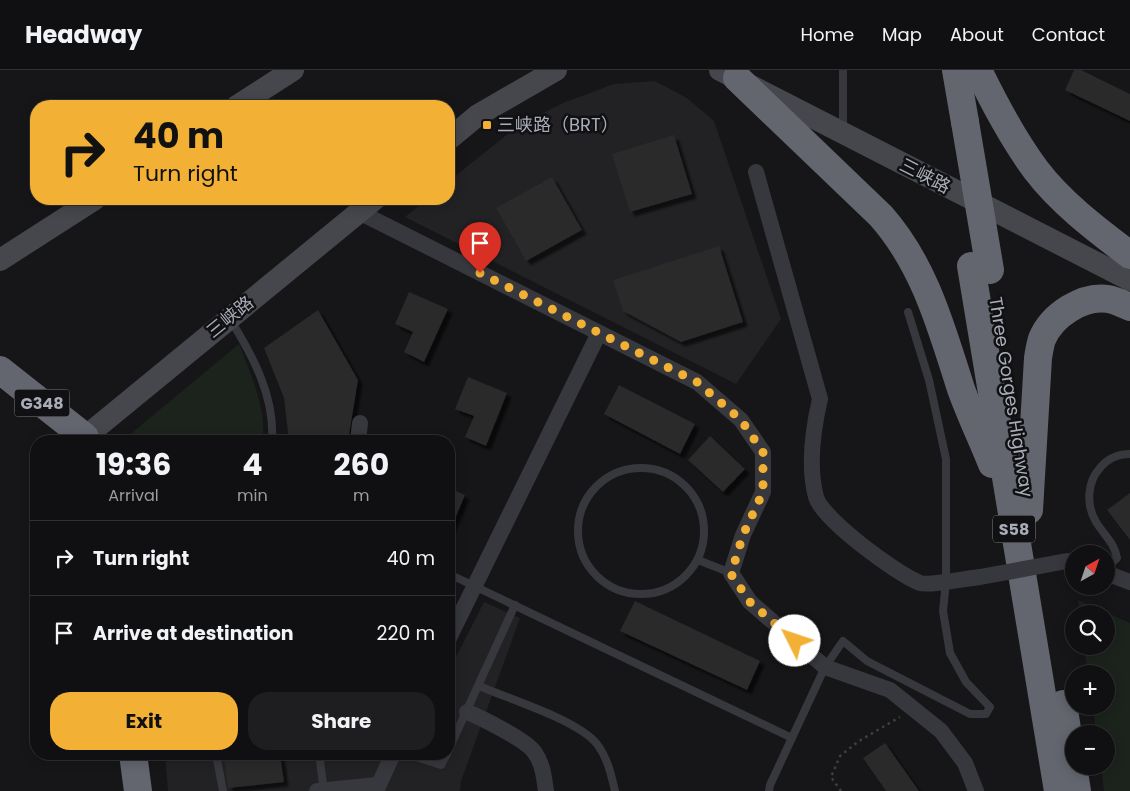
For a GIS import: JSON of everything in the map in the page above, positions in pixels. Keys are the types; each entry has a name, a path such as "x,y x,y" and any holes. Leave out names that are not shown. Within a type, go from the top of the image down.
{"highway":[{"name":"S58","path":"939,70 956,122"},
{"name":"S58","path":"956,70 956,122"},
{"path":"978,70 1005,123 1036,170 1056,192 1130,255"},
{"path":"729,74 864,198 897,234 920,272 936,308 962,391 1020,509"},
{"name":"Three Gorges Highway","path":"956,122 1020,509 1077,791"},
{"path":"1020,509 1038,358 1043,338 1055,320 1075,306 1087,301 1108,299 1130,307"},
{"name":"G348","path":"0,370 80,435"},
{"name":"Three Gorges Highway","path":"1020,509 1032,628 1058,791"},
{"path":"135,760 138,791"}],"main road":[{"path":"246,100 292,70"},
{"path":"455,134 478,116 556,70"},
{"name":"三峡路","path":"729,74 843,135 1130,280"},
{"path":"0,260 86,205"},
{"name":"三峡路","path":"90,435 367,205"}],"street":[{"path":"756,172 820,399 815,420 813,468 816,499 833,521 884,561 922,583 980,577 1065,563"},
{"path":"367,205 599,333 697,382 741,420 763,452 763,492 743,535 731,574 750,602 825,667 890,690 940,731 966,763 976,791"},
{"path":"455,626 599,333"},
{"path":"359,435 360,423"},
{"path":"1115,576 1130,582"},
{"path":"467,712 486,720 535,751 543,769 546,791"},
{"path":"317,791 377,788 390,760"}],"lane":[{"path":"843,70 843,135"},
{"path":"769,791 770,785 825,667 843,641 866,661 970,714 986,714 990,707 966,682 950,653 943,611 946,581 946,459 929,380 908,312"},
{"path":"229,318 251,353 266,390 272,435"},
{"path":"1113,545 1096,521 1089,503 1090,487 1094,474 1106,460 1120,454 1130,454"},
{"path":"638,468 660,470 680,481 694,497 703,517 704,539 698,560 686,576 670,588 651,594 631,594 612,588 596,576 584,559 578,540 578,520 584,501 598,484 617,472 638,468"},
{"path":"1115,548 1117,558 1115,560"},
{"path":"698,560 731,574"},
{"path":"455,577 792,738"},
{"path":"455,737 515,605"},
{"path":"479,686 581,729 597,744 610,767 615,791"},
{"path":"217,760 224,791"},
{"path":"320,760 324,791"},
{"path":"426,760 441,765 444,760"}],"path":[{"path":"841,791 831,776 840,756 886,724 915,711"}],"shaded area":[{"path":"655,81 687,98 714,121 781,319 736,384 405,217 420,205 455,205 455,176 519,125 563,103 614,84"},
{"path":"239,344 253,379 260,404 263,435 129,435"},
{"path":"1078,600 1089,605 1079,605"},
{"path":"484,602 520,618 461,781 460,791 168,791 165,760 455,760 455,659"},
{"path":"1115,616 1130,623 1130,791 1104,791 1102,775 1115,775 1115,725 1095,725 1094,715 1115,715 1115,665 1087,665 1085,655 1115,655"}],"building":[{"path":"1074,70 1081,70 1130,94 1130,121 1065,90"},
{"path":"674,135 692,194 630,212 612,154"},
{"path":"552,177 582,230 526,261 496,208"},
{"path":"719,246 743,322 681,342 623,311 613,280"},
{"path":"409,292 448,309 424,362 404,352 413,332 395,324"},
{"path":"318,310 358,380 349,435 288,435 284,398 264,348"},
{"path":"468,377 507,393 486,446 465,437 474,416 455,409"},
{"path":"619,385 695,424 680,454 604,414"},
{"path":"710,436 745,469 723,492 688,460"},
{"path":"455,491 465,495 455,519"},
{"path":"1130,493 1130,540 1107,510"},
{"path":"635,601 760,661 747,690 620,631"},
{"path":"885,743 919,791 886,791 863,758"},
{"path":"225,760 281,760 284,782 228,788"}],"place":[{"name":"三峡路（BRT）","path":"487,125"}],"route":[{"path":"480,273 697,382 741,420 763,452 763,492 743,535 731,574 750,602 795,641"}]}
